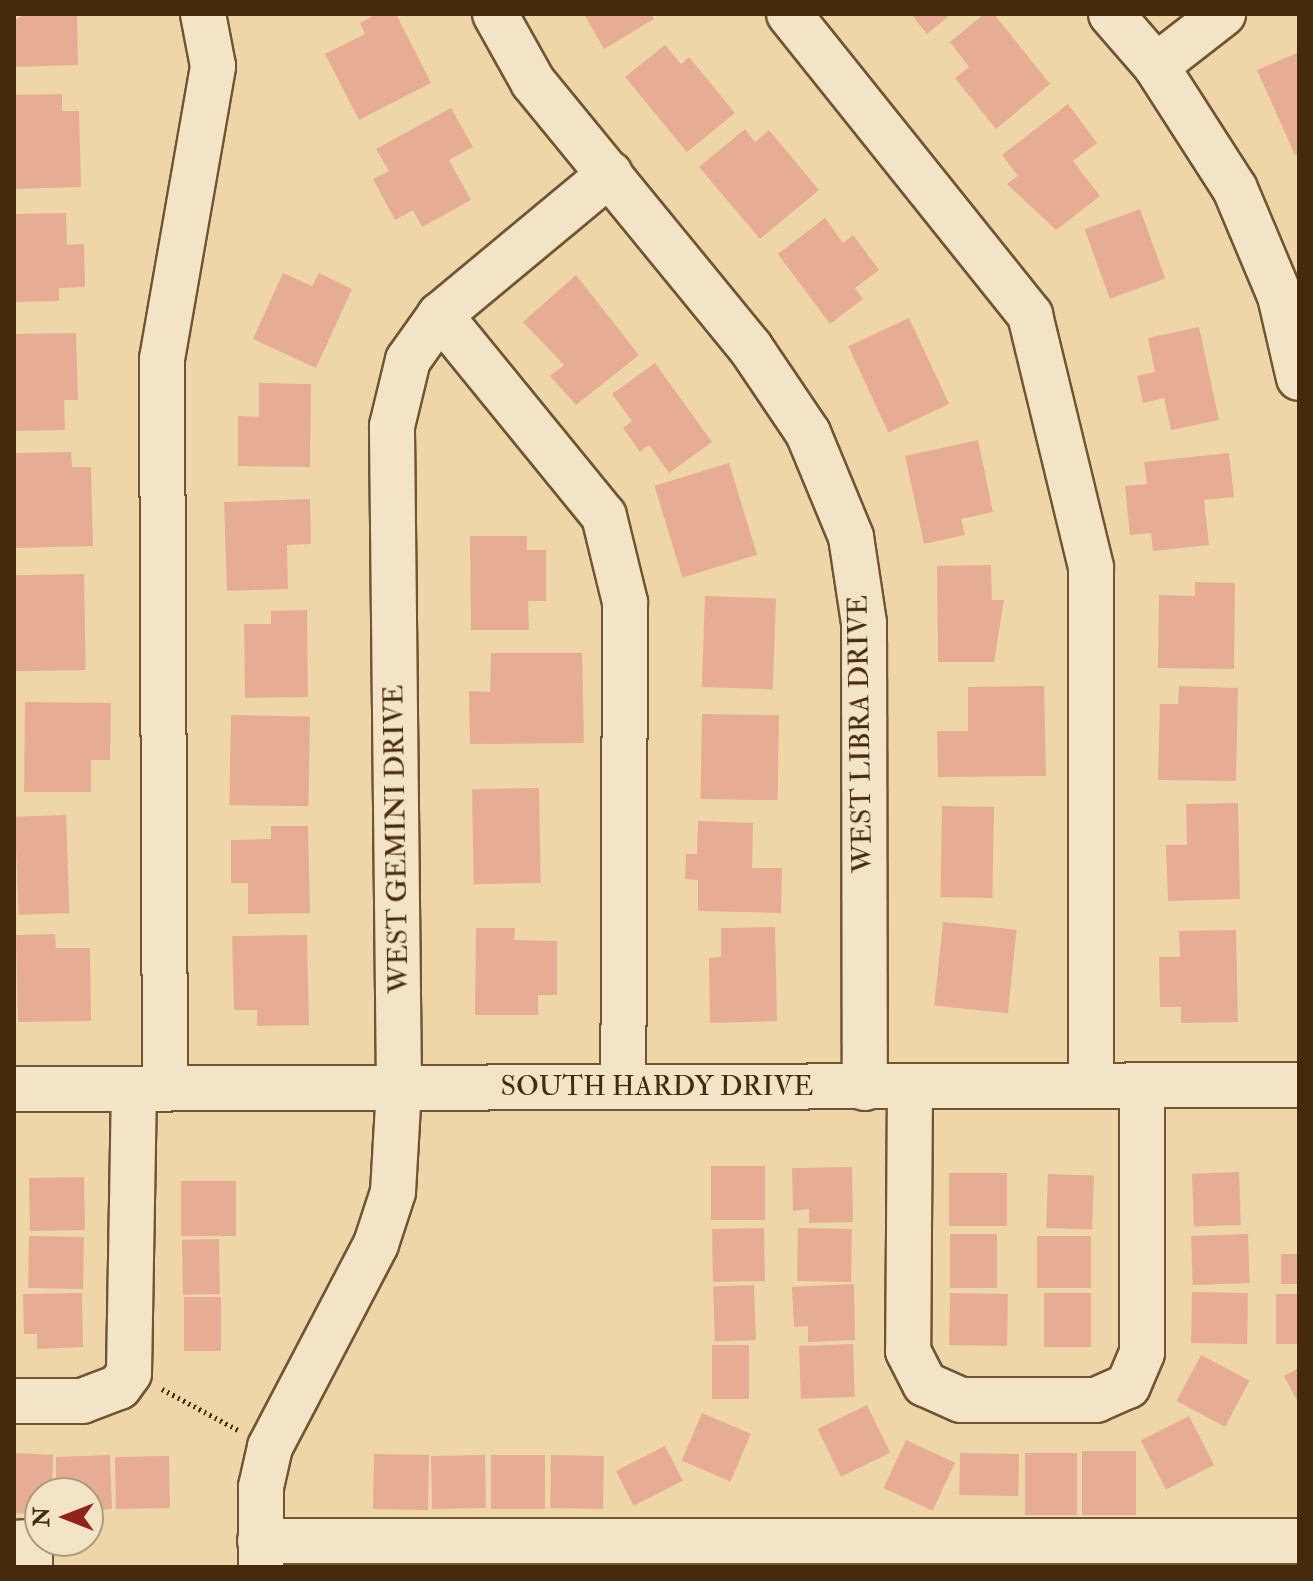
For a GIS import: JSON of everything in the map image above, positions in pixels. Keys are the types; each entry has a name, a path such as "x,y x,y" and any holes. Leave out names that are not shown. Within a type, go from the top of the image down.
{"street":[{"path":"14,1401 82,1401 124,1380 149,1089 162,359 213,66 203,14"},
{"name":"WEST LIBRA DRIVE","path":"495,14 533,82 750,347 808,433 851,537 864,623 865,1088"},
{"path":"789,14 1030,315 1091,567 1091,1086"},
{"path":"1111,14 1156,66 1235,189 1280,296 1299,378"},
{"path":"1156,66 1223,14"},
{"name":"WEST GEMINI DRIVE","path":"261,1554 270,1447 376,1244 393,1192 399,1088 392,426 408,360 440,315 610,174"},
{"path":"440,315 604,516 625,602 623,1087"},
{"name":"SOUTH HARDY DRIVE","path":"14,1089 1299,1085"},
{"path":"910,1087 908,1351 925,1384 961,1400 1096,1400 1128,1386 1142,1353 1142,1086"},
{"path":"261,1554 1299,1541"},
{"path":"14,1543 30,1542 30,1567"}],"path":[{"path":"124,1380 270,1447"}],"building":[{"path":"25,14 77,14 78,65 14,67 14,21"},
{"path":"376,14 396,14 431,83 359,120 325,54 365,34 360,23"},
{"path":"584,14 651,14 654,19 604,49"},
{"path":"911,14 951,14 927,34"},
{"path":"984,14 994,14 1050,84 996,129 955,78 969,67 950,42"},
{"path":"665,45 681,64 689,57 735,113 687,152 625,77"},
{"path":"1299,52 1299,153 1295,155 1257,70"},
{"path":"62,94 62,111 79,111 81,187 14,189 14,95"},
{"path":"1068,104 1097,143 1073,161 1100,196 1056,230 1007,184 1018,176 1002,155"},
{"path":"451,108 473,147 449,160 471,200 422,227 413,210 395,220 373,179 389,171 376,149"},
{"path":"745,129 755,142 769,130 819,190 760,239 699,167"},
{"path":"1140,209 1165,279 1110,299 1085,229"},
{"path":"66,213 67,245 84,244 85,287 59,288 59,301 14,302 14,214"},
{"path":"825,218 843,243 853,235 879,270 855,288 863,299 830,324 778,254"},
{"path":"283,273 312,286 319,273 352,289 316,368 253,339"},
{"path":"576,275 639,355 576,405 550,376 564,365 523,322"},
{"path":"909,318 949,404 888,432 848,346"},
{"path":"1199,327 1219,420 1171,430 1164,398 1143,403 1137,376 1155,372 1148,338"},
{"path":"76,333 78,400 64,400 65,430 14,431 14,334"},
{"path":"655,363 712,442 669,473 649,445 640,452 623,428 632,421 612,394"},
{"path":"259,383 311,384 310,467 238,466 238,416 259,417"},
{"path":"978,440 993,512 961,519 965,535 924,544 905,456"},
{"path":"71,452 72,467 91,467 93,546 16,548 14,453"},
{"path":"1229,453 1234,497 1204,500 1209,545 1153,551 1151,533 1130,535 1125,486 1147,484 1144,462"},
{"path":"729,463 757,555 682,578 654,486"},
{"path":"310,499 311,544 287,545 288,589 227,591 224,502"},
{"path":"470,536 527,536 527,550 546,550 546,601 528,601 529,630 471,630"},
{"path":"991,565 992,600 1004,600 994,662 938,662 937,566"},
{"path":"84,574 86,670 16,671 14,575"},
{"path":"1195,582 1235,583 1234,669 1158,668 1159,595 1195,596"},
{"path":"705,596 776,598 773,689 702,687"},
{"path":"307,610 308,697 245,698 244,624 271,624 271,611"},
{"path":"491,653 582,653 584,743 470,744 469,691 490,692"},
{"path":"1044,686 1046,776 938,777 937,731 968,731 968,687"},
{"path":"1179,686 1238,688 1236,781 1158,780 1160,704 1178,704"},
{"path":"25,702 111,703 110,760 91,760 91,792 24,792"},
{"path":"702,714 779,715 778,800 701,799"},
{"path":"231,715 310,716 308,806 229,805"},
{"path":"539,788 541,883 474,884 472,789"},
{"path":"1238,803 1240,899 1168,901 1166,845 1187,845 1186,804"},
{"path":"942,806 994,807 992,898 940,897"},
{"path":"66,815 69,913 18,915 15,817"},
{"path":"698,821 753,823 752,868 782,868 781,913 698,911 698,880 685,879 686,854 697,854"},
{"path":"271,826 308,826 310,913 248,914 248,883 231,883 231,840 271,839"},
{"path":"943,922 1017,930 1008,1013 934,1006"},
{"path":"775,927 777,1021 710,1023 709,958 721,957 721,928"},
{"path":"476,928 515,928 514,940 557,941 557,995 538,995 538,1015 475,1015"},
{"path":"1236,930 1238,1022 1181,1023 1181,1007 1160,1007 1159,957 1180,957 1179,931"},
{"path":"55,934 56,948 90,948 91,1021 18,1022 16,935"},
{"path":"307,935 309,1025 257,1026 257,1010 234,1010 232,936"},
{"path":"711,1166 765,1166 765,1220 711,1220"},
{"path":"852,1167 853,1222 809,1223 809,1209 793,1211 792,1168"},
{"path":"1239,1172 1241,1225 1194,1227 1192,1174"},
{"path":"949,1173 1007,1173 1007,1226 949,1226"},
{"path":"1048,1174 1094,1176 1092,1230 1046,1228"},
{"path":"84,1177 85,1230 30,1231 29,1178"},
{"path":"181,1181 236,1181 236,1236 181,1236"},
{"path":"764,1228 765,1281 713,1282 712,1229"},
{"path":"798,1228 852,1229 851,1282 797,1281"},
{"path":"950,1234 997,1234 997,1288 950,1288"},
{"path":"1248,1234 1250,1283 1193,1285 1191,1236"},
{"path":"29,1236 84,1237 83,1289 28,1288"},
{"path":"1037,1236 1091,1236 1091,1288 1037,1288"},
{"path":"219,1239 220,1294 183,1295 182,1240"},
{"path":"1281,1254 1299,1254 1299,1284 1281,1284"},
{"path":"854,1284 855,1340 808,1342 808,1326 794,1327 792,1287"},
{"path":"754,1285 756,1340 715,1341 713,1286"},
{"path":"1192,1292 1248,1293 1247,1344 1191,1343"},
{"path":"82,1293 83,1347 37,1349 37,1334 24,1334 23,1294"},
{"path":"950,1293 1008,1294 1007,1346 949,1345"},
{"path":"1044,1293 1091,1293 1091,1347 1044,1347"},
{"path":"1276,1294 1299,1294 1299,1344 1276,1344"},
{"path":"184,1297 221,1297 221,1351 184,1351"},
{"path":"853,1344 855,1397 801,1399 799,1346"},
{"path":"712,1345 749,1345 749,1399 712,1399"},
{"path":"1201,1355 1250,1381 1225,1427 1177,1401"},
{"path":"1299,1368 1299,1404 1284,1376"},
{"path":"867,1405 890,1453 841,1477 818,1429"},
{"path":"702,1413 751,1434 730,1482 682,1461"},
{"path":"1189,1416 1214,1465 1166,1490 1141,1441"},
{"path":"906,1440 955,1463 933,1511 884,1488"},
{"path":"665,1446 683,1481 634,1506 616,1471"},
{"path":"1082,1451 1136,1451 1136,1515 1082,1515"},
{"path":"14,1453 53,1455 52,1477 24,1477 24,1513 14,1513"},
{"path":"960,1453 1019,1454 1018,1496 959,1495"},
{"path":"1025,1453 1077,1453 1077,1515 1025,1515"},
{"path":"374,1454 429,1455 428,1510 373,1509"},
{"path":"110,1455 112,1509 104,1509 104,1477 56,1477 56,1457"},
{"path":"485,1455 486,1508 432,1509 431,1456"},
{"path":"491,1455 545,1455 545,1509 491,1509"},
{"path":"551,1455 604,1456 603,1509 550,1508"},
{"path":"169,1456 170,1508 116,1509 115,1457"}]}
